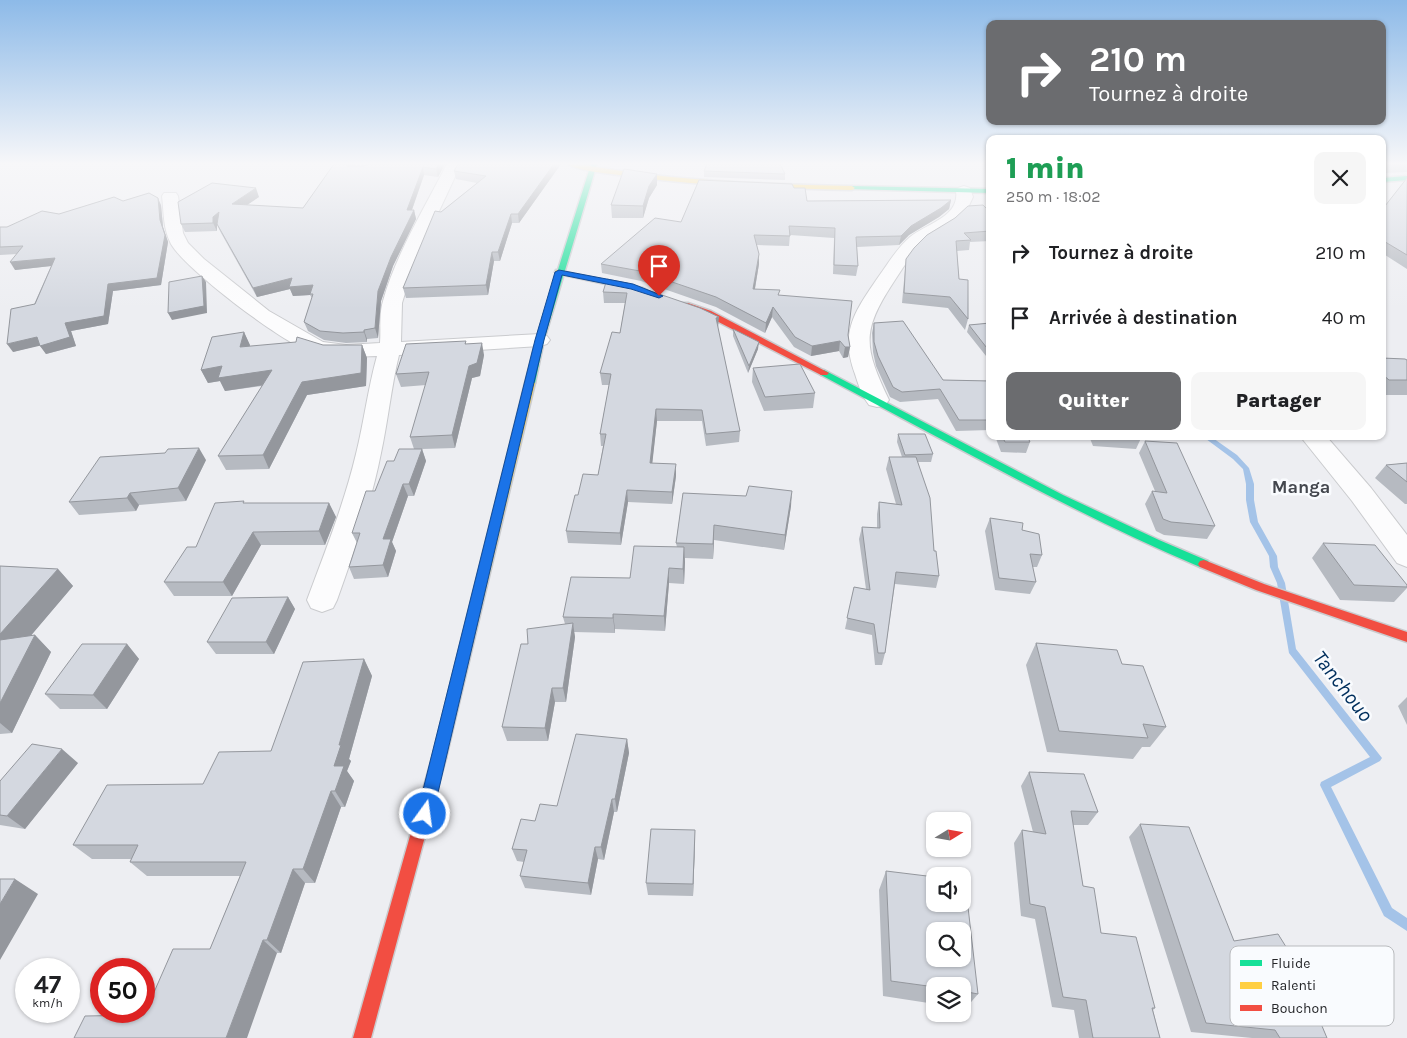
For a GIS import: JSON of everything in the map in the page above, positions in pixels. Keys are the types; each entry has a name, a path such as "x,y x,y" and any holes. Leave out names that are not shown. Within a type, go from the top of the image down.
{"street":[{"path":"172,212 174,233 181,246 198,263 262,315 318,348 346,351 540,340"},
{"path":"322,600 352,517 369,453 390,349 392,303 417,239 430,212"},
{"path":"362,1038 425,814 540,340 578,212"},
{"path":"877,400 860,363 858,332 862,320 870,301 908,249 930,230 952,219 956,212"},
{"path":"559,272 633,287 657,295"},
{"path":"672,300 708,314 877,400 1086,512 1142,539 1260,587 1407,637"},
{"path":"1316,440 1382,520 1407,556"}],"building":[{"path":"39,212 59,214 159,212 165,235 157,278 108,284 104,316 65,323 70,337 40,346 37,337 7,344 11,309 35,304 55,258 10,262 23,246 0,247 0,227 7,227"},
{"path":"179,212 218,212 213,217 213,223 181,224"},
{"path":"219,212 413,212 391,257 378,291 375,328 364,330 364,332 320,331 304,322 313,294 310,294 313,285 289,287 292,278 253,288 217,224"},
{"path":"434,212 519,212 511,214 498,252 492,252 486,285 403,288"},
{"path":"685,212 934,212 911,226 901,236 856,237 858,266 834,265 835,228 789,226 790,236 754,235 759,254 753,289 780,290 778,295 852,301 848,335 850,347 845,347 840,341 812,346 795,337 773,307 766,323 716,297 640,271 601,264 655,218 681,222"},
{"path":"961,212 986,212 986,231 964,233 971,240 956,241 959,279 968,280 968,319 950,297 904,293 906,259 927,235"},
{"path":"1386,212 1407,212 1407,255 1386,242"},
{"path":"202,276 204,306 168,313 169,282"},
{"path":"607,279 627,283 700,308 719,317 716,318 740,431 706,434 702,410 656,409 650,463 676,464 672,492 627,490 620,533 566,531 575,495 578,495 583,474 598,475 606,434 600,434 611,374 600,373 612,332 620,333 627,293 603,292"},
{"path":"903,321 943,380 986,381 986,420 959,420 940,389 902,392 893,387 878,356 874,342 874,323"},
{"path":"986,323 986,347 969,325"},
{"path":"733,329 759,342 749,366"},
{"path":"244,332 240,347 296,342 297,337 323,345 362,345 361,373 302,382 263,455 218,456 272,370 218,378 222,366 201,370 212,337"},
{"path":"466,341 465,344 482,343 477,363 469,366 452,435 410,437 429,372 396,374 406,344"},
{"path":"1386,358 1407,360 1407,380 1389,380 1386,377"},
{"path":"800,364 815,393 765,397 753,368"},
{"path":"898,434 925,434 933,454 905,455"},
{"path":"1004,440 1029,440 1030,442 1005,442"},
{"path":"1145,441 1177,443 1215,526 1171,522 1163,519 1152,491 1167,493"},
{"path":"199,448 178,488 130,493 127,498 69,502 100,457 165,453 168,449"},
{"path":"399,449 422,449 409,484 403,484 383,539 391,539 383,565 349,567 360,533 352,533 366,491 375,491 387,461 394,461"},
{"path":"889,457 916,457 930,498 934,551 936,551 939,576 896,572 885,653 878,653 874,624 847,618 854,587 870,590 862,527 880,528 879,502 902,505"},
{"path":"1407,463 1407,482 1386,465"},
{"path":"749,486 792,491 785,535 714,525 713,544 676,543 683,493 746,496"},
{"path":"244,501 243,503 329,503 319,531 253,532 223,582 164,582 187,547 196,547 215,503"},
{"path":"990,518 1023,523 1022,530 1039,534 1042,555 1030,554 1036,582 999,578"},
{"path":"1323,543 1375,545 1407,587 1354,585"},
{"path":"634,546 684,547 683,569 669,568 664,616 613,614 613,618 563,617 571,577 630,578"},
{"path":"0,566 58,569 0,634"},
{"path":"288,597 266,642 207,642 232,598"},
{"path":"573,623 563,688 552,688 545,728 502,727 521,644 528,644 527,629"},
{"path":"35,635 0,703 0,640"},
{"path":"1036,643 1117,650 1122,664 1143,666 1166,727 1143,724 1148,738 1059,731"},
{"path":"82,644 127,644 93,695 45,694"},
{"path":"364,659 334,766 344,766 335,791 331,791 303,869 293,869 267,940 263,940 226,1038 74,1038 85,1016 90,1016 90,1023 155,1023 155,990 173,949 210,949 246,862 130,862 138,845 73,845 107,785 203,784 219,752 271,751 303,662"},
{"path":"576,734 627,739 615,799 612,799 601,847 595,847 588,883 520,876 527,850 512,849 521,819 535,821 540,804 557,806"},
{"path":"32,744 62,749 7,816 0,815 0,781"},
{"path":"1029,772 1084,774 1098,812 1071,811 1083,886 1094,888 1101,933 1136,937 1155,1008 1152,1008 1160,1038 1093,1038 1086,1000 1063,997 1045,907 1030,904 1022,830 1046,834"},
{"path":"1140,824 1189,827 1234,941 1278,934 1286,946 1230,946 1230,1025 1206,1023"},
{"path":"651,829 695,830 693,884 646,883"},
{"path":"886,871 926,876 926,912 969,912 970,922 926,922 926,967 971,967 971,933 978,994 971,993 971,977 926,977 926,986 891,981"},
{"path":"0,879 15,879 0,904"},
{"path":"1236,1026 1322,1026 1327,1038 1280,1038 1275,1030"}],"waterway":[{"name":"Tanchouo","path":"1211,440 1235,457 1246,468 1250,484 1250,500 1254,522 1273,556 1274,567 1281,583 1292,650 1377,758 1325,785 1388,912 1407,925"}],"traffic: fast":[{"path":"530,383 540,340 579,212"},
{"path":"824,373 1059,497 1107,521 1204,564"}],"traffic: slow":[{"path":"559,272 643,290"},
{"path":"439,758 530,383"}],"traffic: jam":[{"path":"685,305 708,313 824,373"},
{"path":"1204,564 1260,587 1407,637"},
{"path":"362,1038 439,758"}],"district":[{"name":"Manga","path":"1301,487"}],"route":[{"path":"425,814 540,340 559,272 633,287 659,296"}]}
